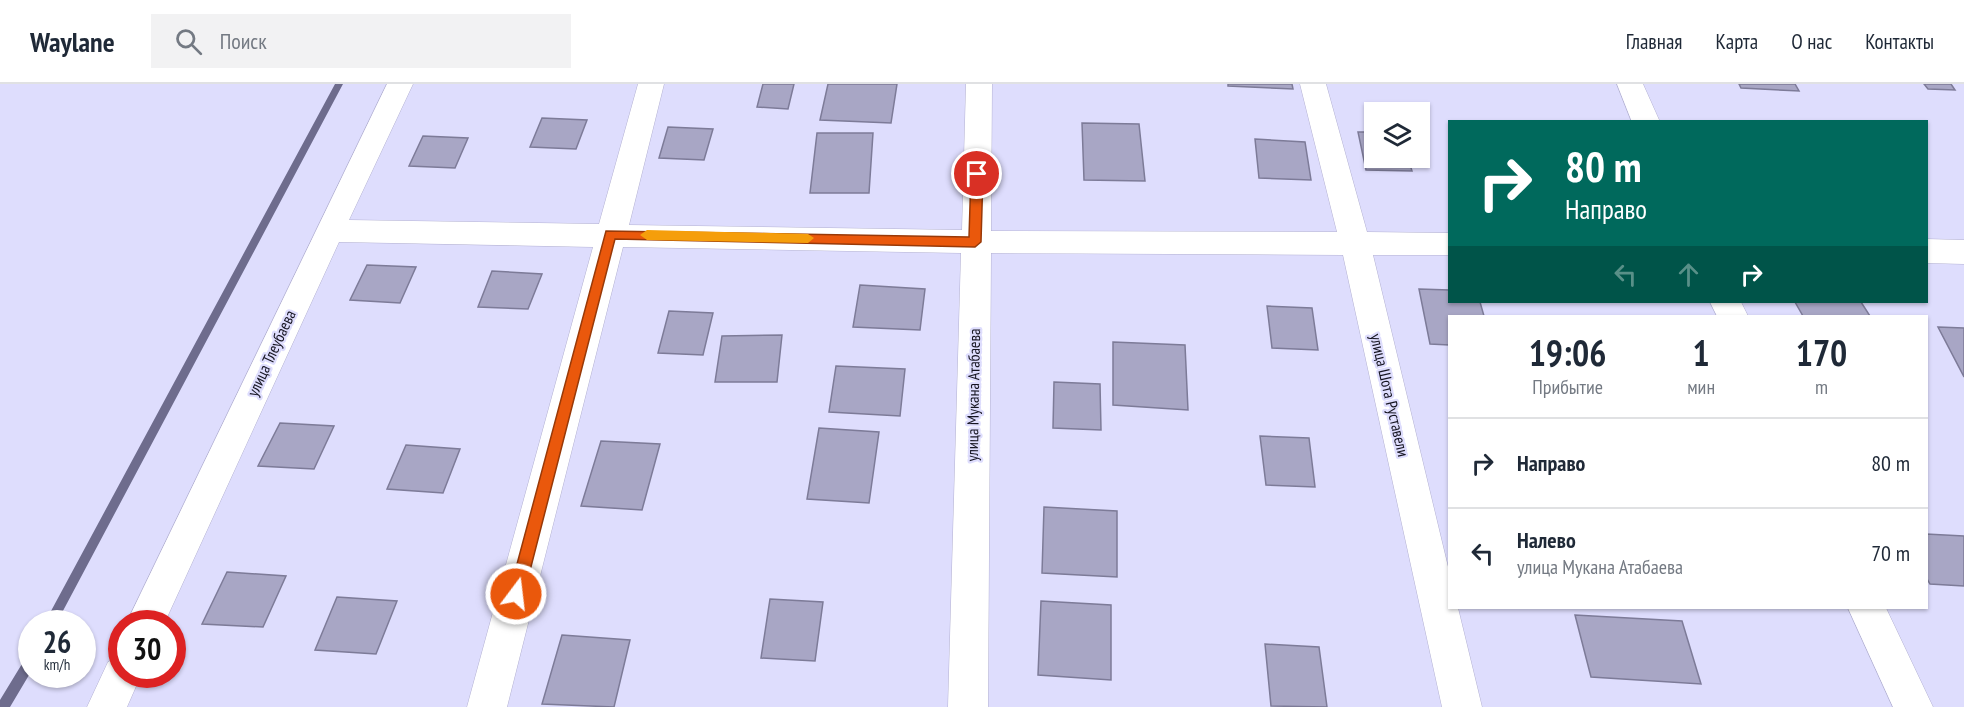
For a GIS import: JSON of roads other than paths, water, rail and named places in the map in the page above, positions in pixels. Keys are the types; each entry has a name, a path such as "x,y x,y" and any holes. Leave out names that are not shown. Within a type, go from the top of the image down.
{"street":[{"name":"улица Тлеубаева","path":"152,610 328,231 400,84"},
{"path":"487,707 651,84"},
{"name":"улица Мукана Атабаева","path":"968,707 979,84"},
{"name":"улица Шота Руставели","path":"1313,84 1354,243 1462,707"},
{"path":"1630,84 1645,120"},
{"path":"328,231 975,242 1448,244"},
{"path":"1928,251 1964,252"},
{"path":"1867,609 1913,707"},
{"path":"106,707 116,688"}],"waterway":[{"path":"57,610 339,84"},
{"path":"3,707 18,682"}]}
